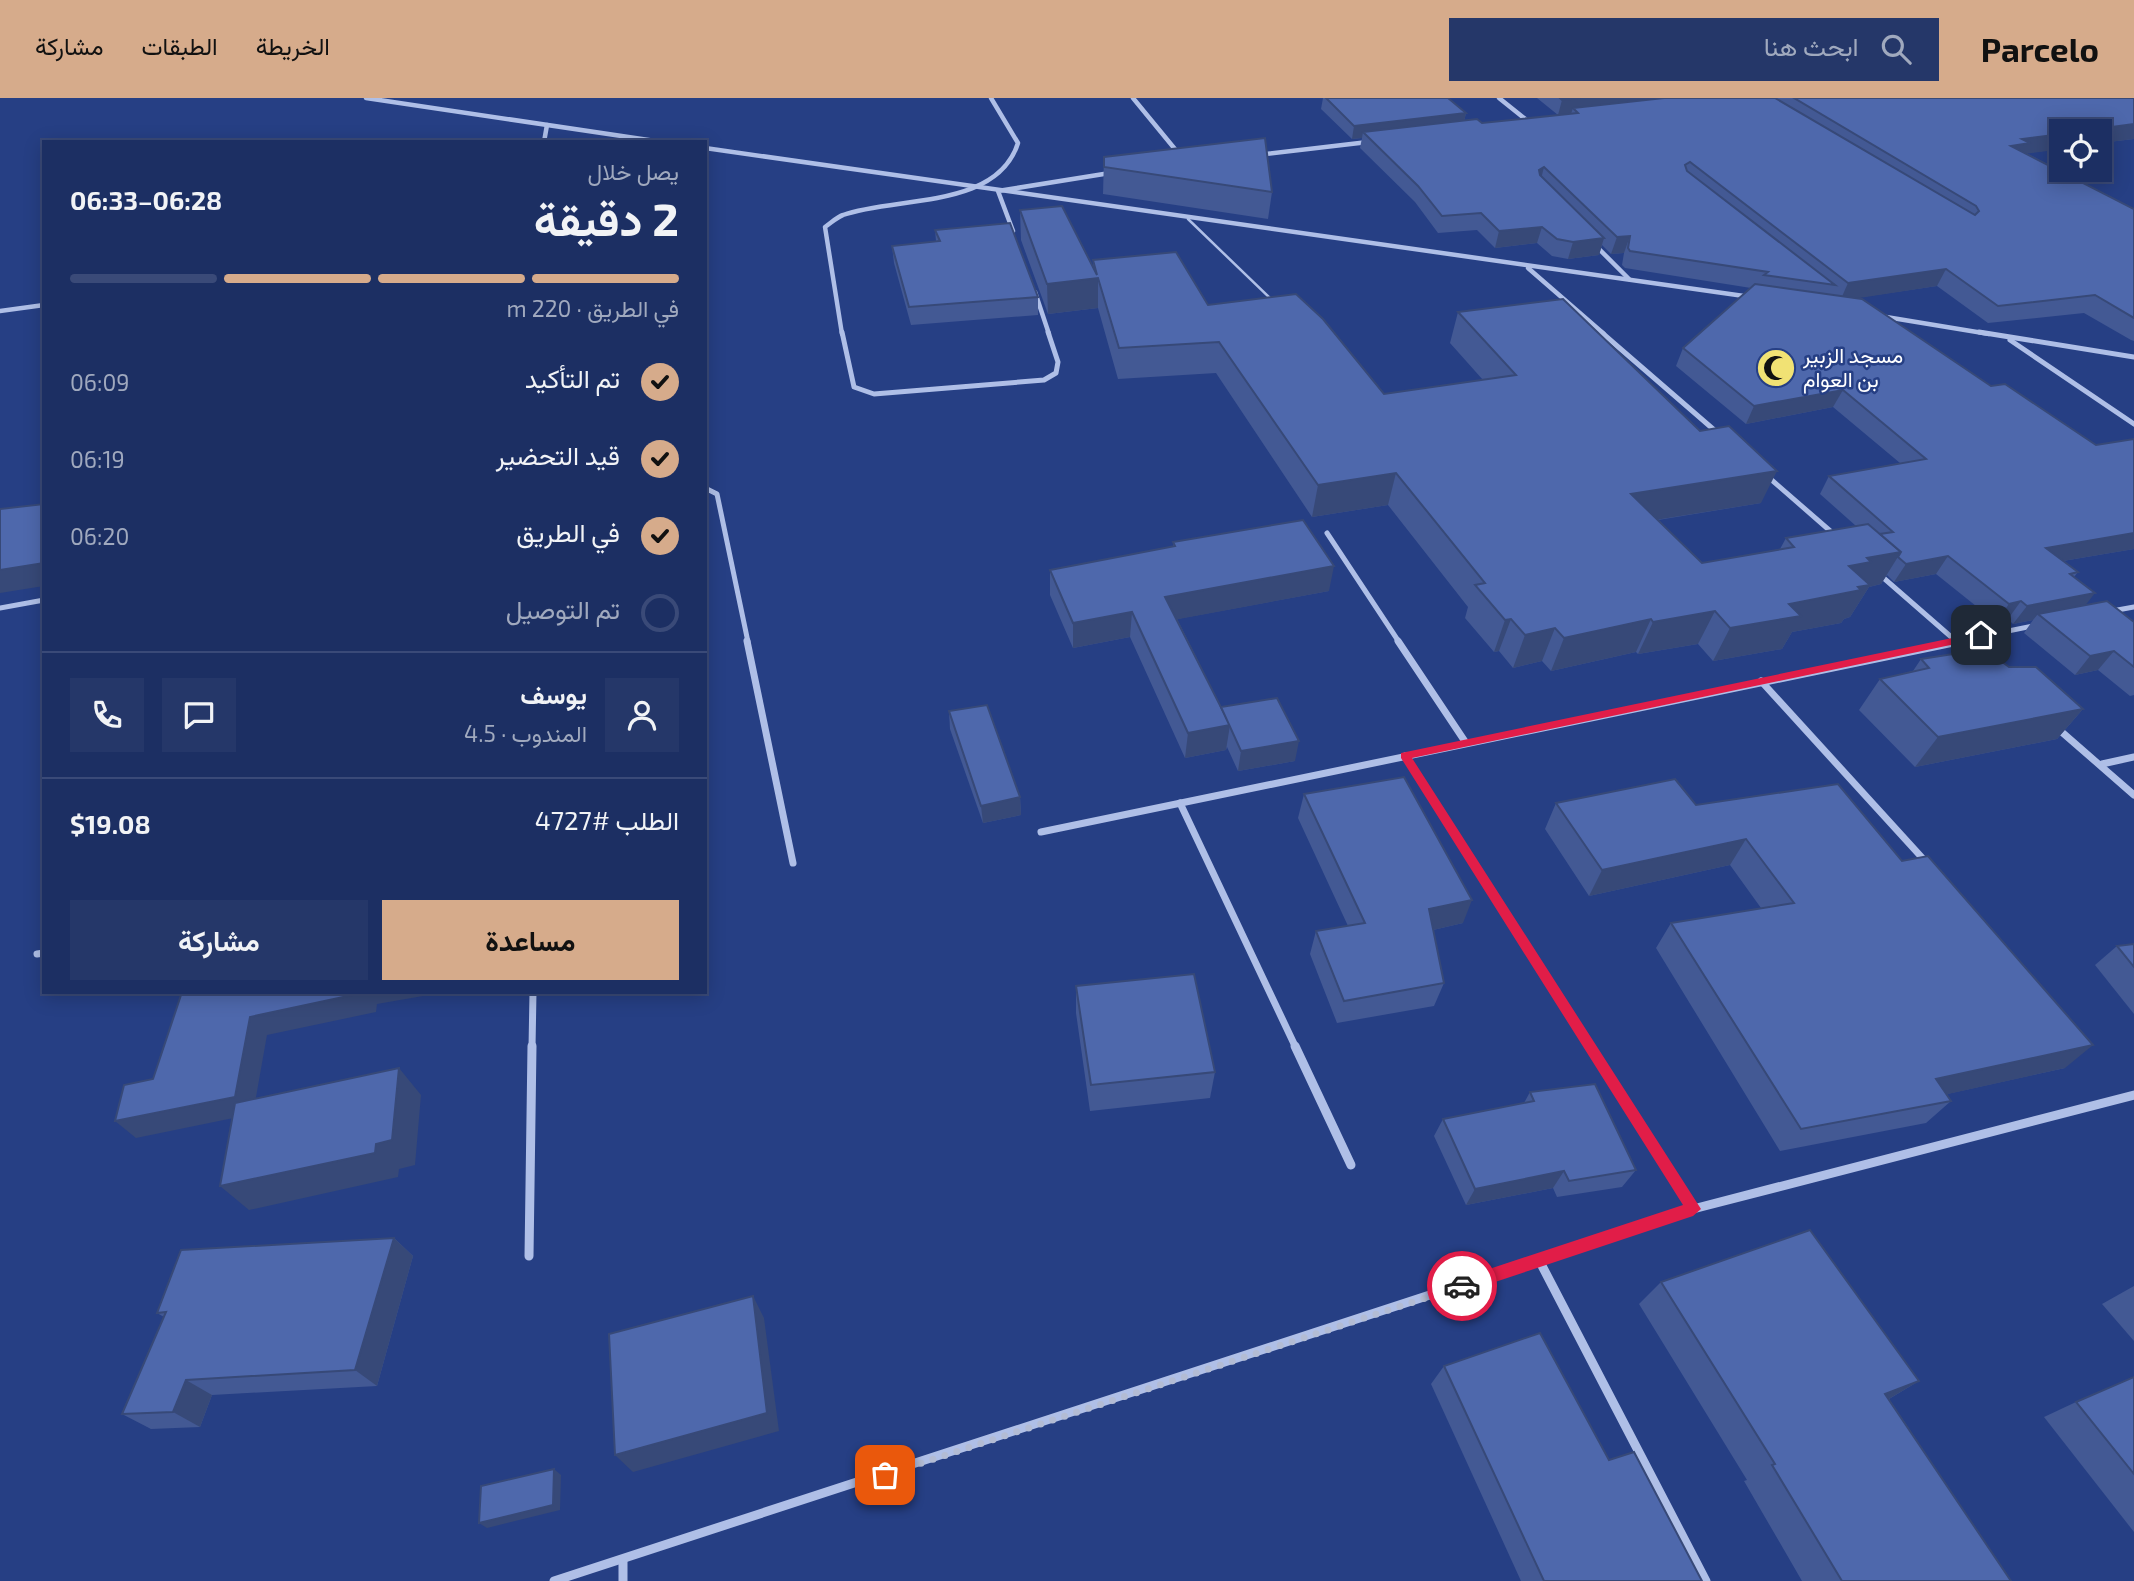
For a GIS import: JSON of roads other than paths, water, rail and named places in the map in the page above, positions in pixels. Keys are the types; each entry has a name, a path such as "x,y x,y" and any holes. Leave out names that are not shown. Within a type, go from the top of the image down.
{"street":[{"path":"366,98 648,140"},
{"path":"991,98 1018,143 1016,152 1006,164 972,188 934,199 842,215 825,227 835,303 854,387 874,394 958,389 1044,380 1056,373 1058,362 1031,282"},
{"path":"1133,98 1186,163"},
{"path":"1499,98 1529,122 1516,123"},
{"path":"544,140 547,125"},
{"path":"1252,155 1371,142"},
{"path":"707,148 1188,219 1764,299"},
{"path":"998,191 1111,173"},
{"path":"998,191 1013,233"},
{"path":"1593,243 1629,280"},
{"path":"1528,267 1726,440"},
{"path":"0,311 42,305"},
{"path":"1872,315 2008,339 2134,357"},
{"path":"2008,339 2134,424"},
{"path":"1757,467 1840,540"},
{"path":"707,489 717,494 793,863"},
{"path":"1327,533 1466,743"},
{"path":"1872,567 1981,664"},
{"path":"0,608 42,600"},
{"path":"2106,612 2134,607"},
{"path":"1041,832 1955,640 2052,622"},
{"path":"1761,681 1930,867"},
{"path":"2051,723 2102,764 2134,795"},
{"path":"1405,755 1693,1209"},
{"path":"2102,764 2134,757"},
{"path":"1180,803 1351,1165"},
{"path":"529,1256 533,994"},
{"path":"554,1581 623,1561 1693,1209 2134,1095"},
{"path":"1539,1260 1706,1581"},
{"path":"623,1561 623,1581"}],"lane":[{"path":"1188,219 1279,306"}],"place":[{"name":"مسجد الزبير بن العوام","path":"1776,368"}]}
